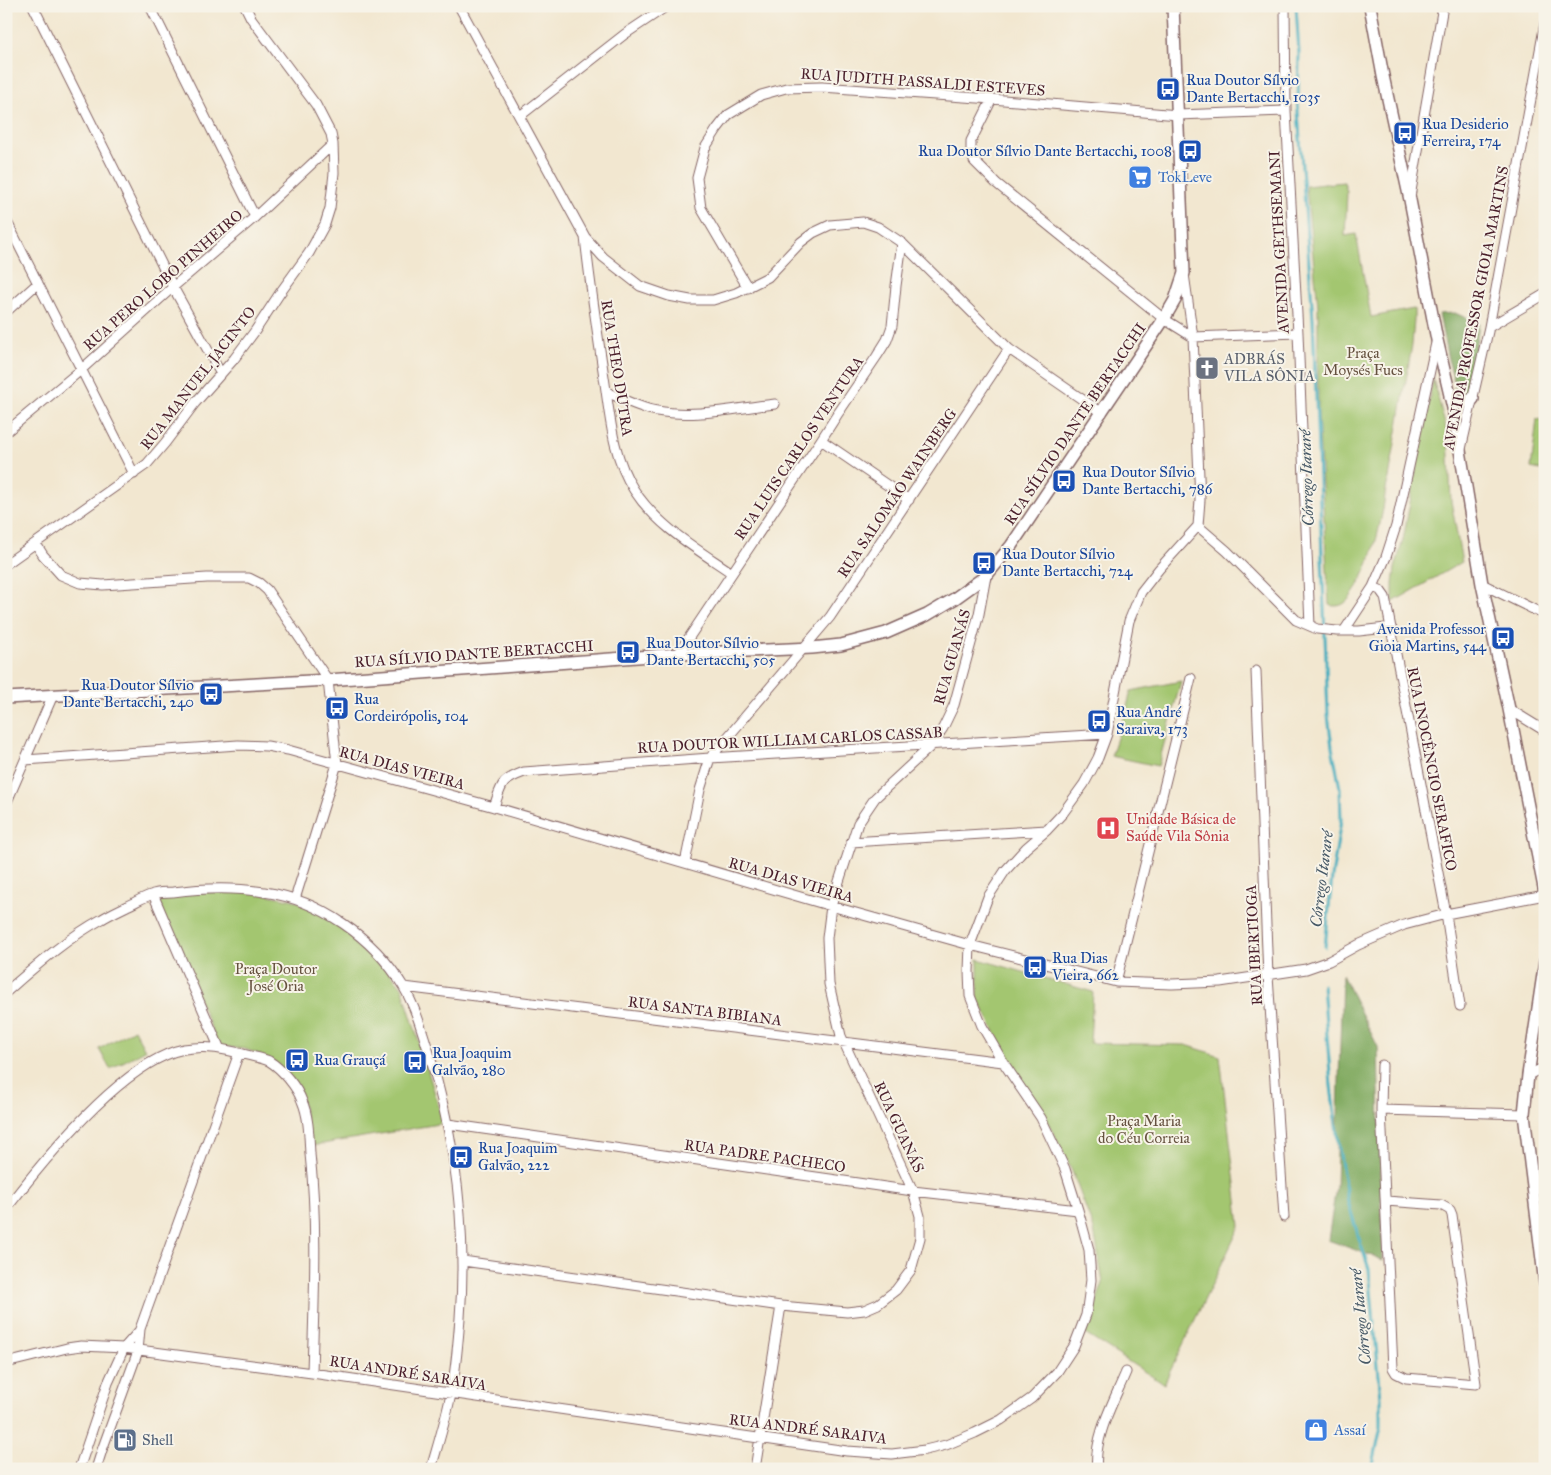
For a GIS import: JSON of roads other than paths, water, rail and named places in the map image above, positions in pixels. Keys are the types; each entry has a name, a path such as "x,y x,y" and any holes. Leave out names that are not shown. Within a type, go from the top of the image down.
{"street":[{"path":"33,6 173,287 221,374"},
{"path":"150,6 255,217"},
{"name":"RUA MANUEL JACINTO","path":"6,564 147,464 255,331 318,240 325,224 330,208 334,172 333,144 326,123 316,105 251,18 245,6"},
{"path":"459,6 585,237 603,257 640,286 669,296 690,300 713,300 748,288 768,277 813,233 830,225 864,222 878,226 902,243 1009,349 1102,412"},
{"path":"520,116 625,34 667,6"},
{"name":"RUA SÍLVIO DANTE BERTACCHI","path":"6,698 328,680 678,654 804,649 841,645 876,637 928,615 986,576 1010,546 1102,412 1175,300 1184,273 1173,6"},
{"name":"AVENIDA GETHSEMANI","path":"1285,6 1286,111 1314,627"},
{"path":"1370,6 1461,451"},
{"path":"1410,200 1443,6"},
{"name":"AVENIDA PROFESSOR GIOIA MARTINS","path":"1545,23 1489,327 1461,451 1482,584 1540,847 1545,894"},
{"name":"RUA JUDITH PASSALDI ESTEVES","path":"748,288 701,208 697,178 705,148 728,116 761,95 786,88 822,87 1178,115 1286,111"},
{"path":"992,99 971,141 974,161 996,184 1164,319 1193,337 1298,333"},
{"name":"RUA PERO LOBO PINHEIRO","path":"6,432 82,369 173,287 255,217 333,144"},
{"path":"6,220 134,474"},
{"name":"RUA THEO DUTRA","path":"585,237 590,283 615,447 634,490 650,509 686,542 732,573"},
{"name":"RUA LUIS CARLOS VENTURA","path":"678,654 887,340 892,326 902,243"},
{"path":"1184,273 1193,337 1200,500 1198,526 1228,551 1296,620 1314,627 1340,631 1386,628 1392,630"},
{"path":"6,312 38,283"},
{"path":"1489,327 1545,294"},
{"path":"1340,631 1356,613 1373,587 1386,557 1396,526 1437,340"},
{"name":"RUA SALOMÃO WAINBERG","path":"710,758 830,618 1009,349"},
{"path":"1430,374 1439,376 1447,381"},
{"path":"606,392 632,404 655,411 676,413 718,411 775,404"},
{"path":"1450,397 1462,402 1473,399"},
{"path":"821,440 909,500"},
{"name":"RUA ANDRÉ SARAIVA","path":"6,1363 81,1346 124,1348 312,1373 847,1451 892,1454 946,1445 975,1434 1001,1420 1032,1398 1057,1372 1074,1346 1086,1315 1091,1280 1089,1250 1065,1169 1041,1118 1003,1062 982,1026 970,996 970,945 988,897 1005,871 1026,848 1048,830 1084,784 1098,758 1107,734 1129,620 1140,592 1198,526"},
{"path":"36,544 61,575 80,584 103,585 207,578 249,578 267,590 328,680 336,764 295,899"},
{"name":"RUA GUANÁS","path":"463,1261 780,1306 846,1312 864,1310 878,1304 896,1290 911,1270 920,1238 920,1216 913,1191 841,1036 829,984 827,938 832,906 858,823 875,798 931,746 943,728 954,705 979,614 986,576"},
{"path":"1482,584 1545,615"},
{"name":"RUA INOCÊNCIO SERAFICO","path":"1373,587 1380,590 1385,597 1392,630 1446,914 1460,1006"},
{"path":"1356,613 1355,621 1359,631"},
{"name":"RUA IBERTIOGA","path":"1256,671 1268,976 1284,1217"},
{"path":"1116,982 1191,678"},
{"path":"6,804 53,695"},
{"path":"1509,709 1545,731"},
{"name":"RUA DOUTOR WILLIAM CARLOS CASSAB","path":"494,807 501,786 508,778 524,772 710,758 1107,734"},
{"name":"RUA DIAS VIEIRA","path":"25,760 238,745 267,746 288,750 494,807 970,945 1116,982 1182,984 1220,982 1268,976 1329,961 1358,945 1404,924 1545,894"},
{"path":"685,863 700,790 710,758"},
{"path":"851,842 1048,830"},
{"path":"6,992 55,950 100,920 153,894 194,890 242,889 272,893 295,899 330,915 354,931 392,970 404,987 421,1027 440,1088 448,1124 459,1205 463,1261 460,1318 451,1394 431,1469"},
{"path":"153,894 219,1047"},
{"path":"1544,1277 1524,1114 1545,961"},
{"name":"RUA SANTA BIBIANA","path":"404,987 1003,1062"},
{"path":"6,1209 35,1172 75,1127 147,1064 183,1049 219,1047 268,1061 295,1088 303,1102 308,1126 314,1188 315,1291 312,1373"},
{"path":"96,1469 138,1351 140,1329 239,1053"},
{"path":"1382,1065 1381,1110 1393,1368 1396,1373 1406,1378 1476,1384 1450,1210 1441,1204 1386,1201"},
{"path":"1528,1075 1545,1067"},
{"path":"1381,1110 1524,1114"},
{"name":"RUA PADRE PACHECO","path":"448,1124 913,1191 1078,1210"},
{"path":"1533,1185 1545,1180"},
{"path":"755,1469 780,1306"},
{"path":"79,1469 108,1383 124,1348 140,1329"},
{"path":"1097,1469 1096,1459 1099,1437 1126,1372"}],"waterway":[{"name":"Córrego Itararé","path":"1296,6 1299,53 1298,111 1313,319 1328,715 1340,788 1341,820 1332,877 1325,947"},
{"name":"Córrego Itararé","path":"1323,985 1331,1086 1339,1149 1348,1202 1369,1269 1381,1398 1381,1426 1372,1469"}],"place":[{"name":"Rua Doutor Sílvio Dante Bertacchi, 1035","path":"1168,89"},
{"name":"Rua Desiderio Ferreira, 174","path":"1405,133"},
{"name":"Rua Doutor Sílvio Dante Bertacchi, 1008","path":"1190,151"},
{"name":"TokLeve","path":"1140,177"},
{"name":"ADBRÁS VILA SÔNIA","path":"1207,368"},
{"name":"Rua Doutor Sílvio Dante Bertacchi, 786","path":"1064,481"},
{"name":"Rua Doutor Sílvio Dante Bertacchi, 724","path":"984,563"},
{"name":"Avenida Professor Gioia Martins, 544","path":"1503,638"},
{"name":"Rua Doutor Sílvio Dante Bertacchi, 505","path":"628,652"},
{"name":"Rua Doutor Sílvio Dante Bertacchi, 240","path":"211,694"},
{"name":"Rua Cordeirópolis, 104","path":"337,708"},
{"name":"Rua André Saraiva, 173","path":"1099,721"},
{"name":"Unidade Básica de Saúde Vila Sônia","path":"1108,828"},
{"name":"Rua Dias Vieira, 662","path":"1035,967"},
{"name":"Rua Grauçá","path":"297,1060"},
{"name":"Rua Joaquim Galvão, 280","path":"415,1062"},
{"name":"Rua Joaquim Galvão, 222","path":"461,1157"},
{"name":"Assaí","path":"1316,1430"},
{"name":"Shell","path":"125,1440"}],"park label":[{"name":"Praça Moysés Fucs","path":"1363,362"},
{"name":"Praça Doutor José Oria","path":"276,978"},
{"name":"Praça Maria do Céu Correia","path":"1144,1130"}]}
